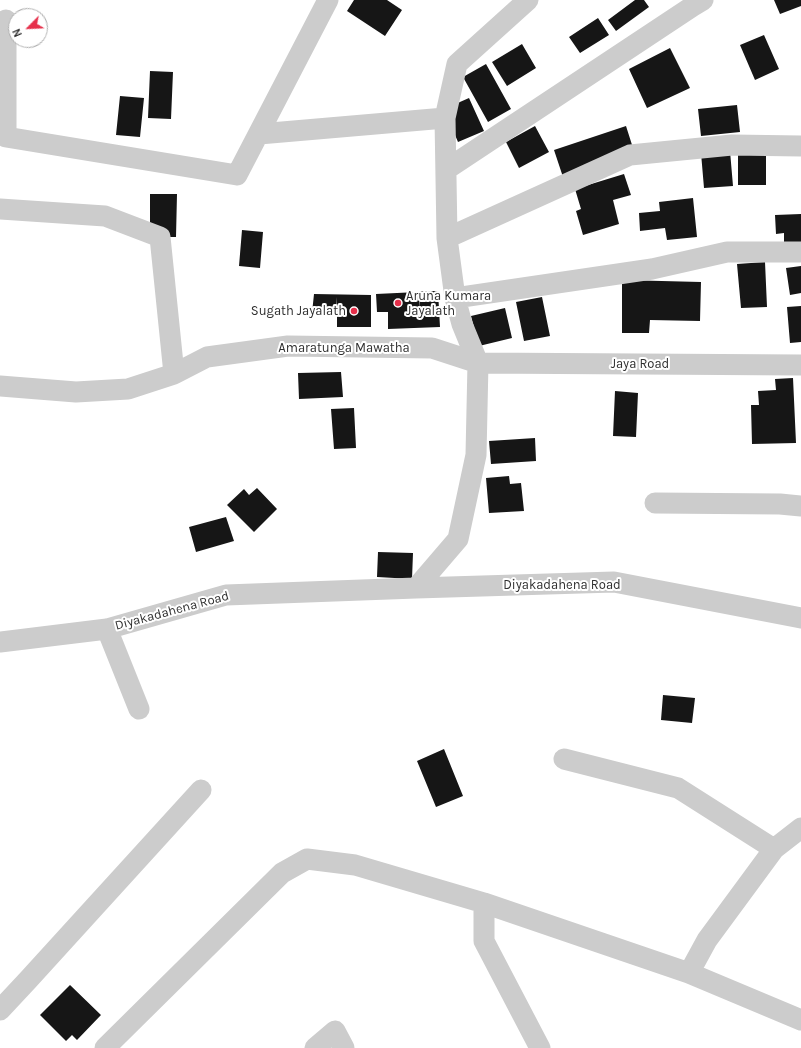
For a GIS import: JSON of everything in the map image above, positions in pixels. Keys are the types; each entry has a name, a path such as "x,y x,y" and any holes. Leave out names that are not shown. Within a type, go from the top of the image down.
{"street":[{"path":"6,20 6,137 236,175 259,134 328,0"},
{"path":"416,588 458,539 476,454 478,362 462,324 455,298 447,238 445,118 457,64 528,0"},
{"path":"447,169 704,0"},
{"path":"259,134 445,118"},
{"path":"447,238 630,155 732,145 801,146"},
{"path":"0,210 105,216 160,237 174,374"},
{"path":"455,298 652,269 727,252 801,252"},
{"name":"Amaratunga Mawatha","path":"0,386 76,392 128,389 174,374 207,357 288,346 432,348 478,362"},
{"name":"Jaya Road","path":"478,362 801,365"},
{"path":"655,503 780,504 801,506"},
{"name":"Diyakadahena Road","path":"0,642 107,629 226,595 614,582 801,618"},
{"path":"107,629 139,710"},
{"path":"564,759 678,788 774,849"},
{"path":"0,1010 201,790"},
{"path":"688,973 707,940 774,849 801,828"},
{"path":"105,1048 282,873 307,859 355,865 484,903 688,973 801,1020"},
{"path":"484,903 484,941 540,1048"},
{"path":"316,1048 335,1031 344,1048"}],"building":[{"path":"354,0 387,0 402,10 385,36 347,11"},
{"path":"635,0 644,0 649,7 616,31 608,20"},
{"path":"774,0 801,0 801,6 780,14"},
{"path":"598,18 609,35 580,53 569,37"},
{"path":"764,35 779,69 755,80 740,45"},
{"path":"522,44 536,68 507,86 492,62"},
{"path":"670,48 690,88 647,108 629,69"},
{"path":"486,64 511,109 488,122 463,77"},
{"path":"150,71 173,72 171,119 148,118"},
{"path":"120,96 144,98 140,137 116,135"},
{"path":"469,98 484,131 458,142 444,109"},
{"path":"737,105 740,132 701,136 698,109"},
{"path":"535,126 549,152 519,168 506,142"},
{"path":"626,126 633,148 563,177 554,150"},
{"path":"738,150 766,150 766,185 738,185"},
{"path":"730,151 733,186 704,188 701,153"},
{"path":"624,174 631,195 613,200 619,224 583,235 576,211 581,209 575,189"},
{"path":"150,194 177,194 176,237 165,237 150,231"},
{"path":"693,198 697,237 667,240 665,228 640,231 639,213 660,211 659,202"},
{"path":"801,214 801,243 784,244 784,233 776,234 775,215"},
{"path":"242,230 263,232 260,268 239,266"},
{"path":"765,262 767,307 741,308 737,264"},
{"path":"801,266 801,293 790,295 786,268"},
{"path":"622,280 701,282 700,321 650,320 649,333 622,333"},
{"name":"Aruna Kumara Jayalath","path":"419,291 438,291 440,327 388,329 388,312 377,312 376,294 418,292 420,309"},
{"name":"Sugath Jayalath","path":"314,294 371,295 371,327 337,327 337,297 336,314 312,313"},
{"path":"542,297 550,336 524,341 516,302"},
{"path":"801,306 801,342 790,343 787,307"},
{"path":"505,308 512,338 479,346 471,316"},
{"path":"341,372 343,397 299,399 298,373"},
{"path":"793,378 796,443 752,444 751,405 759,405 758,391 776,390 775,379"},
{"path":"615,391 638,393 636,437 613,436"},
{"path":"354,408 356,448 334,449 331,409"},
{"path":"535,438 536,461 491,464 489,441"},
{"path":"509,476 510,484 521,483 524,511 489,513 486,478"},
{"path":"257,488 277,509 254,532 227,505 244,489 249,495"},
{"path":"226,517 234,541 196,552 189,527"},
{"path":"378,552 413,553 412,579 377,577"},
{"path":"663,695 695,698 692,723 661,720"},
{"path":"444,749 463,796 436,807 417,761"},
{"path":"70,985 101,1015 77,1040 72,1035 66,1041 40,1015"}],"place":[{"name":"Aruna Kumara Jayalath","path":"398,303"},
{"name":"Sugath Jayalath","path":"354,311"}]}
